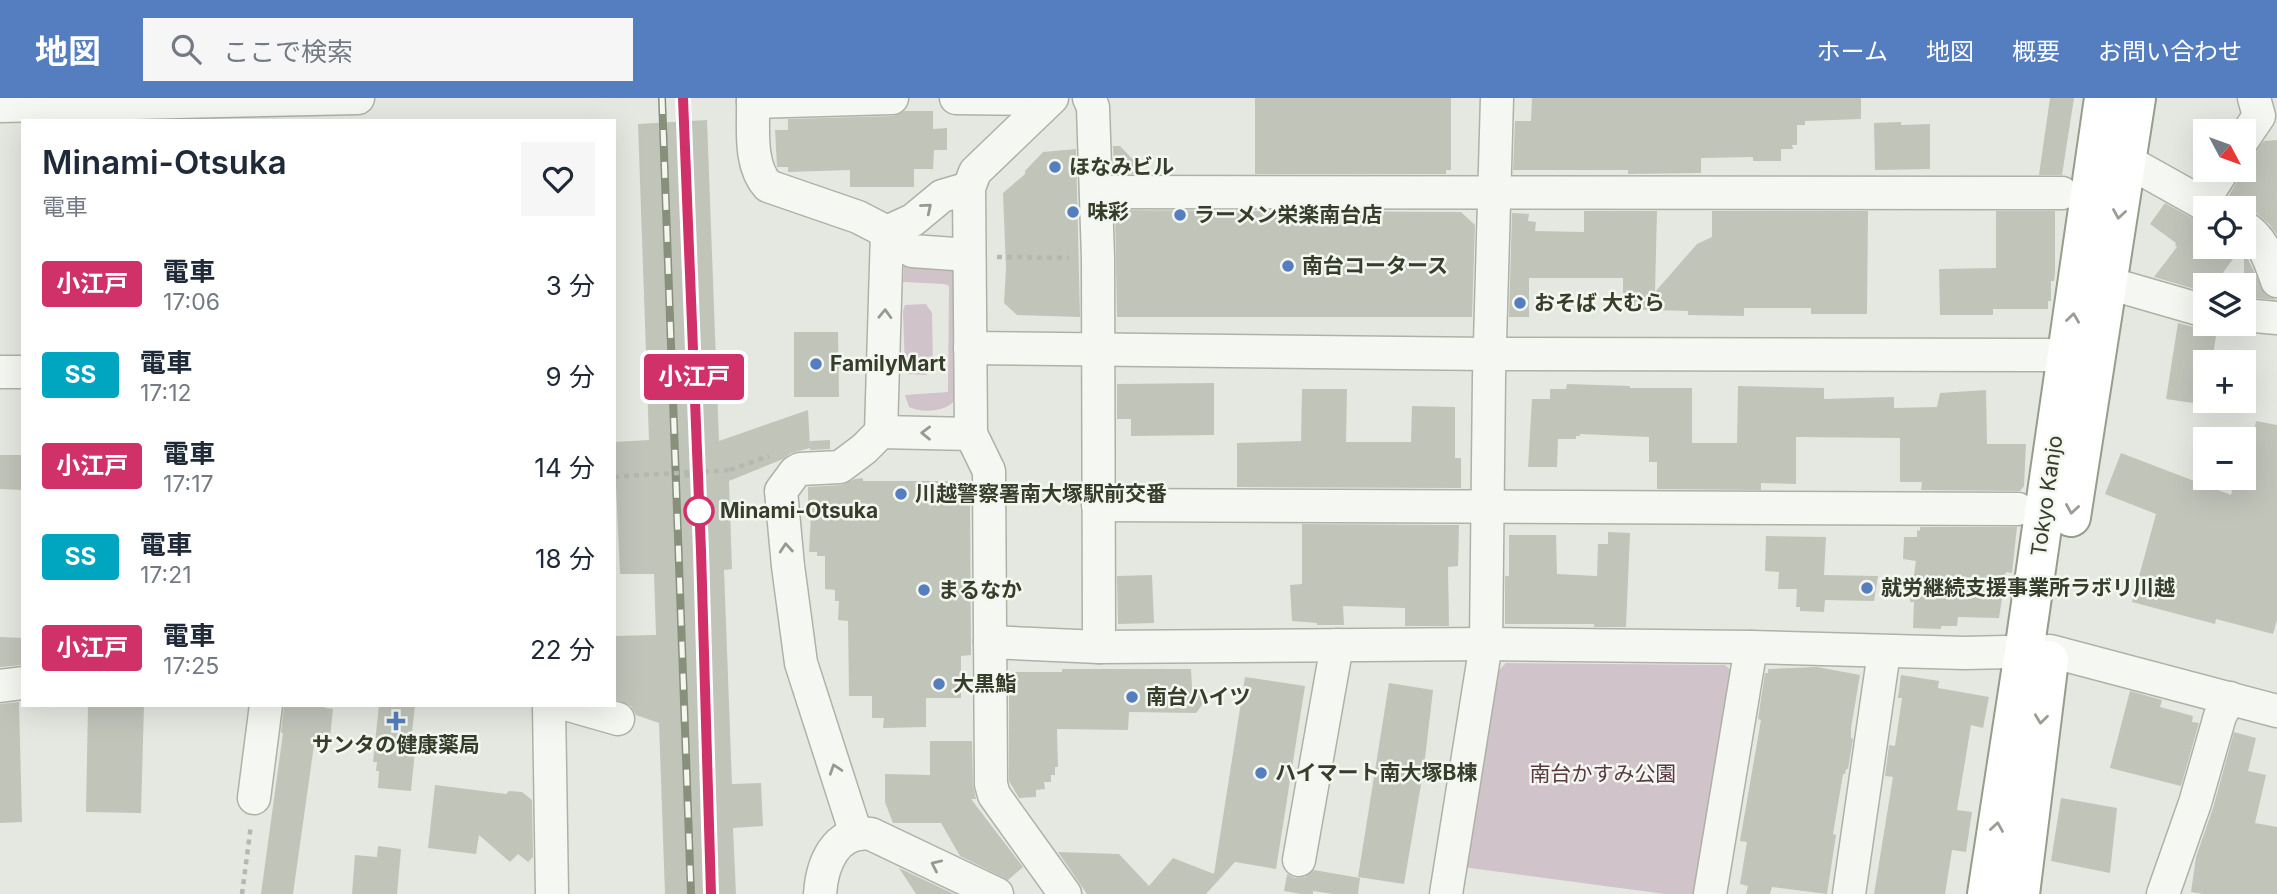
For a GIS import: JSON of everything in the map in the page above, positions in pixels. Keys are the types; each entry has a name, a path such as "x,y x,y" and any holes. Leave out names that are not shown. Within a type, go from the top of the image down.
{"highway":[{"name":"Tokyo Kanjo","path":"1987,894 2037,652 2082,357 2104,98"},
{"name":"Tokyo Kanjo","path":"2082,357 2108,283 2136,98"},
{"name":"Tokyo Kanjo","path":"2020,894 2037,652"}],"street":[{"path":"0,106 358,98 359,119"},
{"path":"892,98 753,100 756,166 760,177 768,186 858,217 887,232 912,251 982,256"},
{"path":"956,98 1051,99"},
{"path":"1089,98 1093,107 1098,258 1099,647"},
{"path":"1446,894 1486,644 1489,354 1497,98"},
{"path":"1051,99 975,172 969,188 982,256 970,348 971,434 989,471 991,784 994,795 1065,894"},
{"path":"2127,160 2193,198"},
{"path":"887,232 913,220 942,195 969,188"},
{"path":"1096,192 2062,193"},
{"path":"856,834 801,663 781,491 800,469 840,467 881,432 887,232"},
{"path":"2256,238 2265,251 2277,281"},
{"path":"2108,283 2193,308"},
{"path":"2256,316 2277,318"},
{"path":"970,348 2082,357"},
{"path":"0,372 21,372"},
{"path":"881,432 971,434"},
{"path":"1098,505 2018,509"},
{"path":"990,642 1099,647 1486,644 1751,647 1884,652 2037,652 2277,710"},
{"path":"1299,860 1337,645"},
{"path":"1710,894 1751,647"},
{"path":"1849,894 1884,652"},
{"path":"0,686 21,683"},
{"path":"2163,894 2195,803 2220,716 2230,698"},
{"path":"254,798 266,707"},
{"path":"549,707 552,894"},
{"path":"576,707 618,719"},
{"path":"820,894 825,863 842,842 856,834 871,834 997,894"}],"path":[{"path":"982,256 1098,258"},
{"path":"616,477 730,470"},
{"path":"687,473 687,483"},
{"path":"243,894 254,798"}],"green space":[{"path":"911,261 954,267 954,401 945,407 926,411 909,407 905,395 948,392 949,286 903,282 904,265"},
{"path":"926,304 932,313 933,367 926,375 908,374 905,370 903,311 905,305"},
{"name":"南台かすみ公園","path":"1506,663 1725,665 1734,673 1698,894 1665,894 1463,867 1494,675"}],"building":[{"path":"1255,98 1451,98 1451,170 1446,170 1446,174 1255,174"},
{"path":"1532,98 1861,98 1861,119 1805,121 1805,125 1797,125 1797,145 1792,145 1793,149 1781,149 1781,161 1753,161 1753,157 1701,158 1701,173 1628,174 1628,170 1513,170 1515,121 1531,121"},
{"path":"2050,98 2074,98 2062,175 2039,175"},
{"path":"904,111 933,111 933,129 947,128 947,150 934,150 933,169 914,169 914,187 850,187 850,170 788,172 788,167 777,167 775,130 788,130 788,119 893,116"},
{"path":"707,120 719,441 808,410 810,446 810,441 830,440 830,449 810,448 791,453 783,459 729,481 732,569 724,570 732,784 761,783 763,826 733,828 736,894 665,894 659,723 636,715 631,706 616,700 616,636 656,635 654,574 620,574 616,486 616,442 649,440 638,124"},
{"path":"1901,122 1901,125 1930,124 1930,169 1875,170 1874,123"},
{"path":"2277,140 2277,235 2256,213 2256,196 2229,196 2237,182 2256,182 2256,150 2264,141"},
{"path":"1113,146 1120,146 1140,167 1140,174 1114,174"},
{"path":"1076,149 1080,317 1017,315 1004,303 1006,269 1003,193 1025,174 1043,152"},
{"path":"2165,203 2193,218 2193,259 2233,259 2223,273 2193,273 2193,288 2154,277 2177,247 2176,243 2150,224"},
{"path":"1115,210 1461,212 1475,225 1472,317 1117,317"},
{"path":"1584,211 1657,211 1655,292 1697,244 1712,237 1712,211 1868,211 1867,314 1811,314 1811,308 1744,308 1744,316 1688,315 1688,311 1623,309 1623,278 1529,278 1529,317 1509,317 1512,213 1529,214 1528,221 1536,222 1535,231 1584,232"},
{"path":"1996,211 2055,211 2055,274 2054,281 2051,281 2051,301 2048,301 2048,309 1993,309 1993,315 1940,315 1939,269 1996,268"},
{"path":"2244,259 2248,259 2255,273 2244,273"},
{"path":"2256,276 2265,294 2277,300 2256,298"},
{"path":"2178,323 2193,327 2193,336 2216,336 2214,350 2193,350 2193,403 2166,399"},
{"name":"FamilyMart","path":"794,332 838,332 839,397 794,397"},
{"path":"1214,383 1214,435 1131,436 1131,419 1117,419 1117,384"},
{"path":"1567,384 1692,388 1692,443 1737,443 1738,386 1824,388 1824,399 1894,397 1894,408 1937,407 1940,393 1986,390 1987,444 2026,444 2024,486 2020,491 1921,490 1922,482 1900,482 1900,438 1796,437 1796,484 1761,483 1761,490 1657,489 1657,462 1649,462 1649,437 1580,434 1576,439 1558,439 1557,467 1528,467 1532,399 1550,399 1550,389 1566,389"},
{"path":"1302,389 1347,389 1346,442 1411,442 1412,406 1455,407 1455,458 1461,458 1461,488 1237,487 1237,443 1301,441"},
{"path":"2256,421 2277,425 2277,620 2273,634 2216,619 2215,624 2132,602 2156,514 2105,494 2121,453 2193,480 2193,490 2218,490 2231,495 2232,490 2256,490"},
{"path":"0,455 21,455 21,490 0,489"},
{"path":"863,478 863,481 957,481 970,493 971,655 961,656 961,698 926,698 926,727 883,728 884,718 872,718 872,696 849,696 848,621 838,620 839,601 835,601 835,590 825,589 825,556 809,552 811,515 808,515 808,487 841,485"},
{"path":"1302,524 1459,525 1458,566 1448,567 1449,626 1405,626 1405,608 1343,606 1344,625 1292,621 1290,585 1302,584"},
{"path":"1920,527 2017,527 2012,573 2006,572 1999,618 1958,617 1957,626 1941,626 1941,629 1913,628 1914,602 1910,602 1916,561 1903,559 1904,537 1917,537"},
{"path":"1608,532 1630,533 1626,627 1594,627 1594,624 1505,624 1505,576 1509,576 1509,535 1556,535 1557,574 1597,576 1598,544 1608,544"},
{"path":"1766,536 1826,537 1824,575 1878,576 1874,601 1825,600 1824,612 1800,611 1800,607 1796,607 1797,589 1778,589 1779,572 1765,571"},
{"path":"1152,575 1154,623 1118,624 1117,576"},
{"path":"0,637 21,638 21,665 0,667"},
{"path":"1817,667 1860,675 1851,728 1853,739 1848,769 1843,774 1833,834 1836,835 1827,894 1772,887 1770,894 1746,894 1748,886 1740,884 1747,842 1740,841 1761,720 1758,719 1765,673 1768,673 1768,669"},
{"path":"1062,669 1191,669 1192,688 1202,688 1202,705 1196,713 1129,712 1128,730 1057,729 1058,767 1055,767 1055,775 1051,775 1051,782 1044,782 1045,789 1036,790 1036,797 1019,798 1009,781 1009,672 1062,672"},
{"path":"1901,675 1939,681 1938,688 1989,697 1983,728 1971,725 1957,810 1972,812 1966,852 1952,850 1945,894 1874,894 1893,777 1885,776 1889,745 1895,746 1902,698 1898,698"},
{"name":"ハイマート南大塚B棟","path":"1245,677 1305,686 1276,869 1235,862 1206,894 1087,894 1058,852 1119,854 1149,886 1173,858 1214,874"},
{"path":"1389,683 1433,690 1424,767 1404,884 1358,877"},
{"path":"2130,691 2162,700 2160,707 2193,716 2192,722 2199,723 2181,786 2110,768"},
{"path":"19,702 22,822 0,823 0,704"},
{"path":"88,707 144,707 141,813 86,812"},
{"path":"284,707 333,709 330,738 315,738 293,894 261,894 283,733"},
{"path":"379,707 415,707 410,750 415,751 411,791 378,788 379,771 376,771 377,762 373,762"},
{"path":"2234,732 2256,738 2248,771 2266,775 2255,823 2277,827 2277,894 2191,892 2196,857"},
{"path":"930,741 972,741 976,799 971,799 1023,867 1008,880 960,856 941,823 893,823 885,802 885,774 930,775"},
{"path":"435,785 506,794 509,791 522,792 532,800 533,857 528,862 518,854 510,862 479,835 476,854 428,848"},
{"path":"2061,798 2117,808 2110,873 2051,861"},
{"path":"378,846 401,849 397,894 352,894 355,855 377,857"},
{"path":"899,868 954,894 916,894"},
{"path":"1314,870 1360,878 1358,894 1313,891 1313,894 1301,894 1284,891 1287,874 1295,878 1305,877"}],"railway":[{"path":"662,98 691,894"},
{"path":"682,98 701,551 711,894"}],"train":[{"name":"小江戸","path":"683,98 711,894"}],"place":[{"name":"ほなみビル","path":"1055,167"},
{"name":"味彩","path":"1073,212"},
{"name":"ラーメン栄楽南台店","path":"1180,215"},
{"name":"南台コータース","path":"1288,266"},
{"name":"おそば 大むら","path":"1520,303"},
{"name":"FamilyMart","path":"816,364"},
{"name":"川越警察署南大塚駅前交番","path":"901,494"},
{"name":"Minami-Otsuka","path":"699,511"},
{"name":"就労継続支援事業所ラボリ川越","path":"1867,588"},
{"name":"まるなか","path":"924,590"},
{"name":"大黒鮨","path":"939,684"},
{"name":"南台ハイツ","path":"1132,697"},
{"name":"サンタの健康薬局","path":"396,721"},
{"name":"ハイマート南大塚B棟","path":"1261,773"}]}
